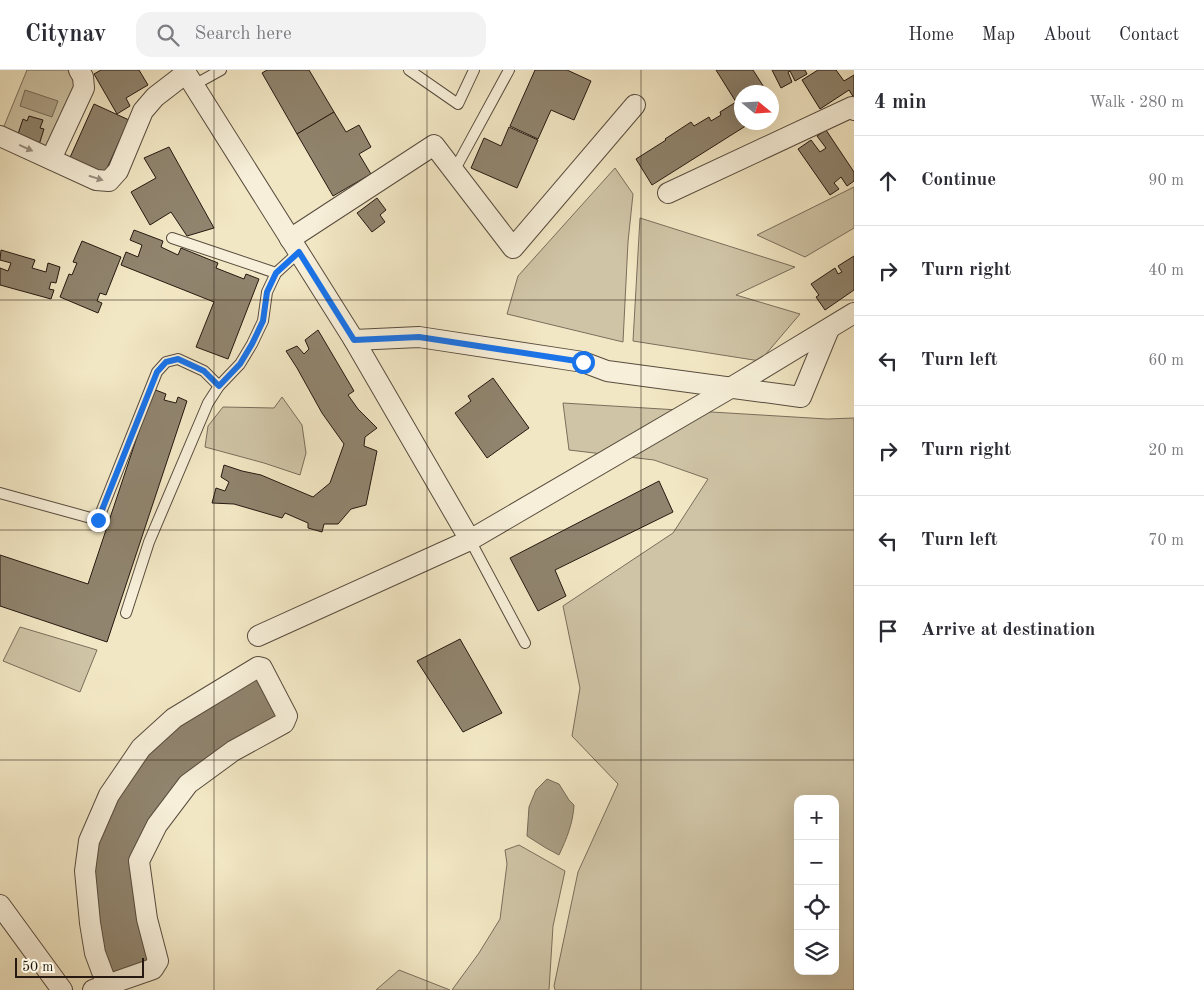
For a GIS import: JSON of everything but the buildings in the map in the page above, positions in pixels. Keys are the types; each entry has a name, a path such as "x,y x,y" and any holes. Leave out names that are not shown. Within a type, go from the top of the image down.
{"street":[{"path":"51,159 84,88 83,77 79,70"},
{"path":"0,136 96,180 109,181 118,171 143,111 155,97 188,76 354,340 470,540"},
{"path":"294,245 434,145 513,248 635,105"},
{"path":"668,193 853,108"},
{"path":"258,636 470,540 732,387 854,313"},
{"path":"354,340 419,337 583,362 607,371 801,397 829,329"},
{"path":"258,667 262,668 287,716 284,723 233,751 188,784 157,825 139,861 147,919 158,960 153,969 100,988 84,872 89,841 109,795 141,748 174,718 258,667"},
{"path":"0,905 62,990"}],"lane":[{"path":"188,76 222,70"},
{"path":"409,70 458,104 474,70"},
{"path":"454,171 508,70"},
{"path":"172,238 276,273"},
{"path":"126,613 149,542 208,403 219,386 240,364 252,344 263,321 267,292 276,273 294,245"},
{"path":"0,493 98,520 157,372 166,362 178,359 204,371 219,386"},
{"path":"470,540 525,643"}],"shaded area":[{"path":"27,70 68,70 80,89 52,167 0,136"},
{"path":"25,90 58,101 52,117 20,106"},
{"path":"615,168 633,194 628,242 623,342 507,314 518,276"},
{"path":"854,187 854,228 805,257 757,235"},
{"path":"640,218 795,267 736,295 800,314 760,361 633,341"},
{"path":"282,397 302,425 306,453 300,475 205,447 208,426 223,407 274,408"},
{"path":"563,403 827,419 854,418 854,990 555,990 554,986 578,872 618,784 572,736 580,688 563,606 673,533 708,479 654,460 569,450"},
{"path":"20,627 97,650 80,692 3,661"},
{"path":"547,779 559,784 574,805 569,830 559,855 527,836 529,807 536,790"},
{"path":"519,845 565,871 553,926 549,990 452,990 479,953 500,919 507,864 505,850"},
{"path":"399,970 450,990 376,990"}],"route":[{"path":"98,520 157,372 166,362 178,359 204,371 219,386 240,364 252,344 263,321 267,292 276,273 299,252 354,340 419,337 583,362"}]}
